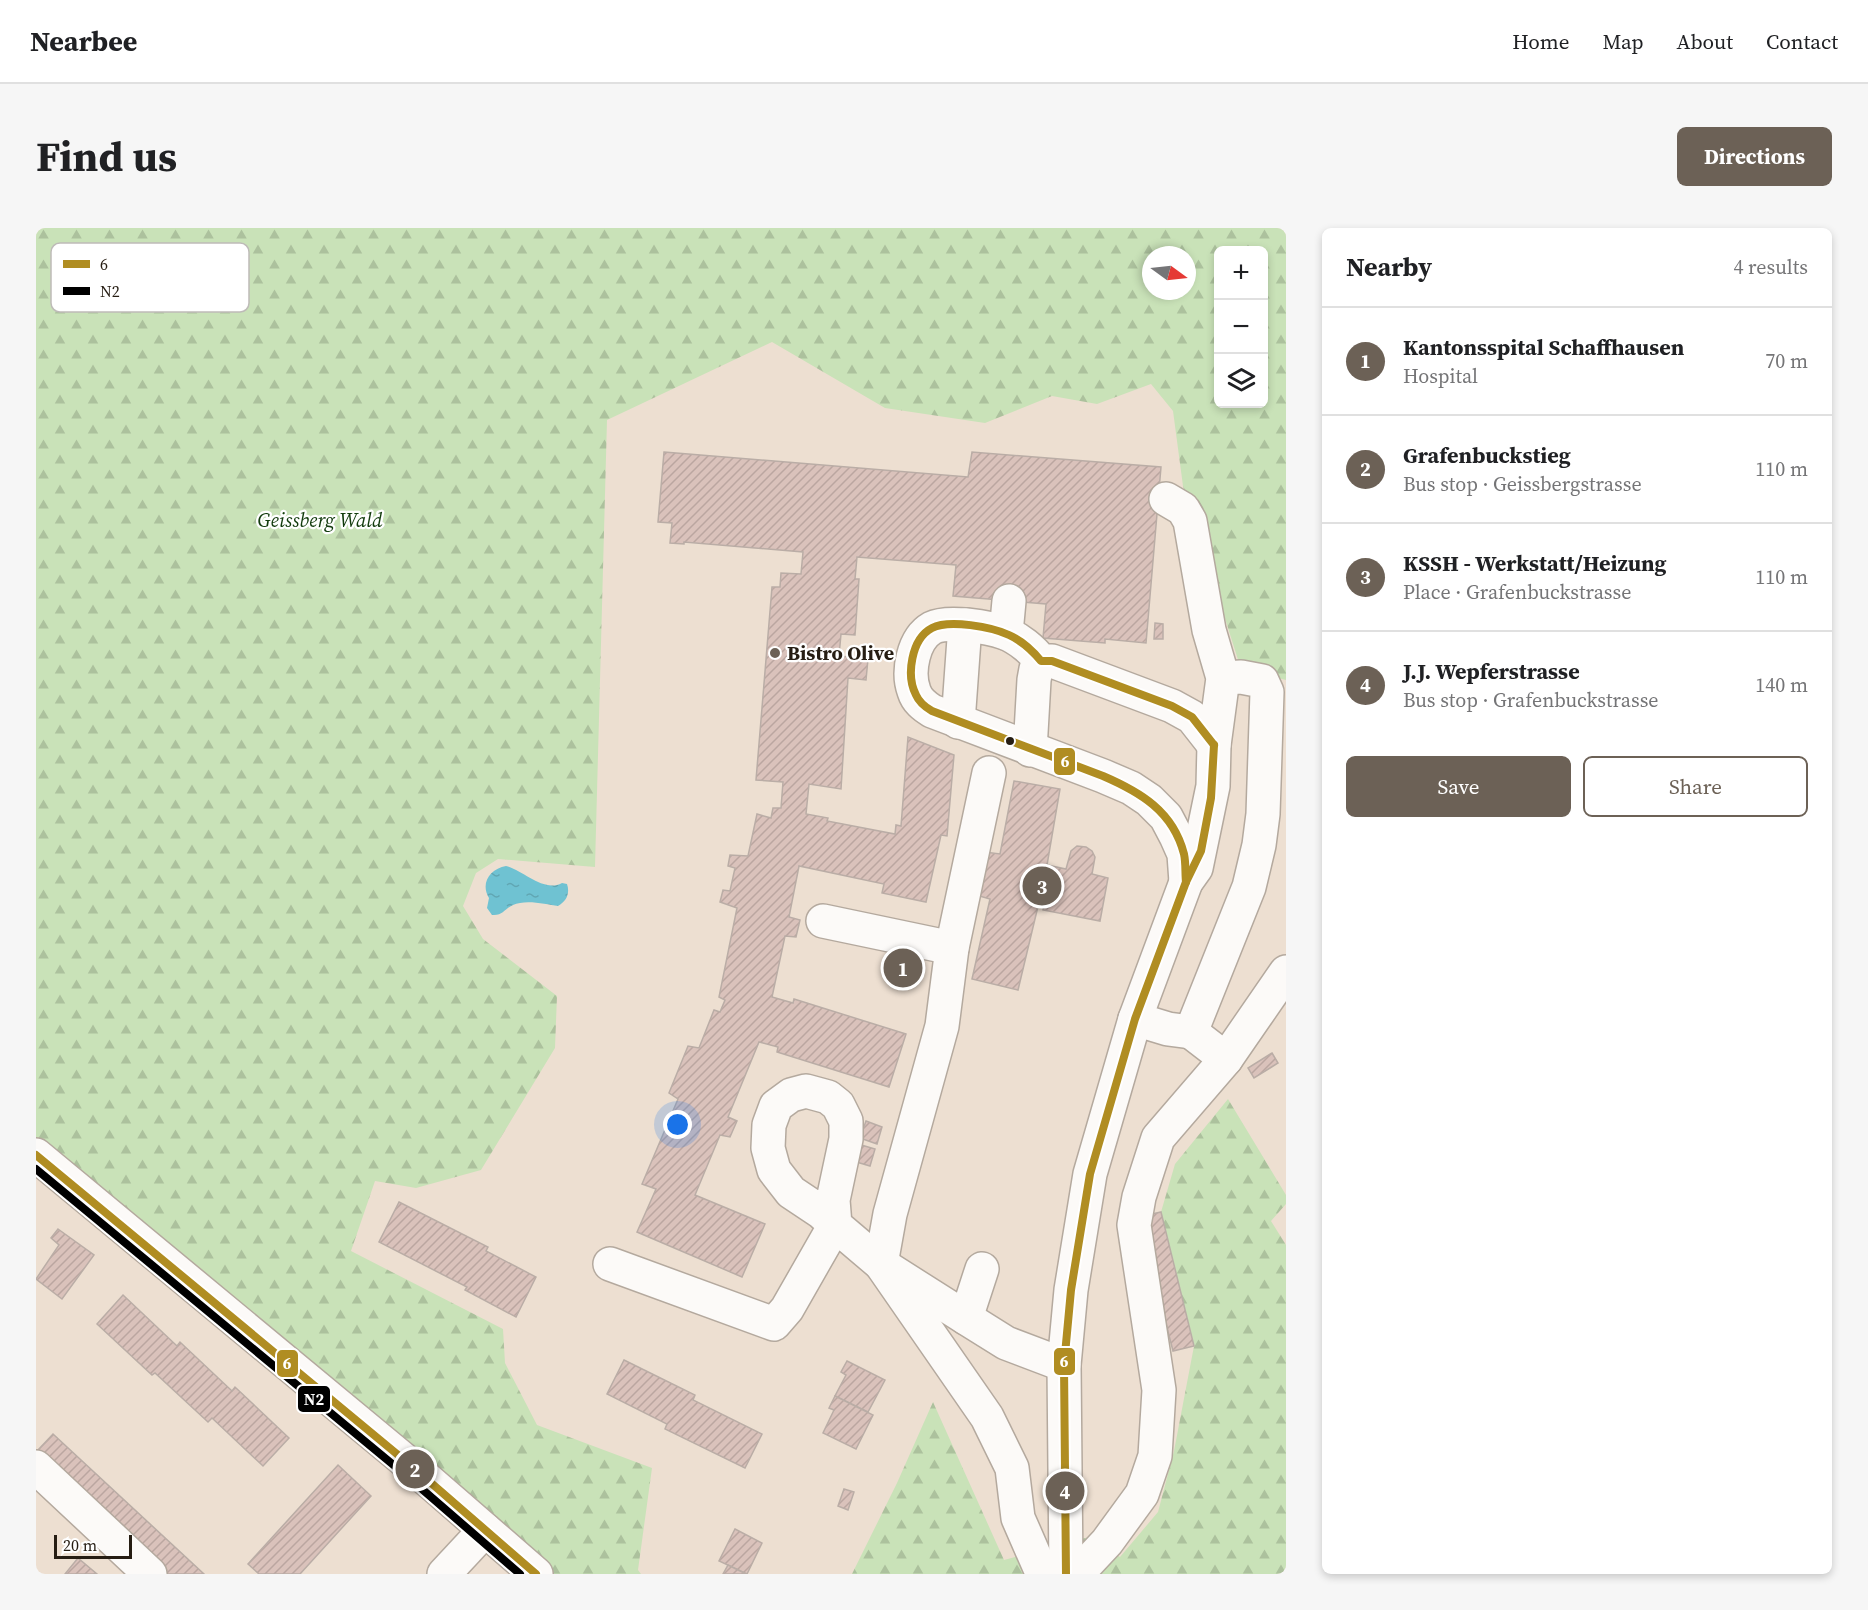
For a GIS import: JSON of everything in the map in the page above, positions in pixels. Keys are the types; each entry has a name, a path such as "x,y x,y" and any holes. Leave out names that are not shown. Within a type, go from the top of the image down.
{"street":[{"path":"1066,1574 1064,1365 1071,1290 1090,1174 1135,1019 1186,882 1196,868 1213,786 1214,744 1221,702 1222,678 1209,630 1190,521 1183,509 1166,499"},
{"path":"1006,633 1009,601"},
{"path":"958,722 965,625"},
{"path":"1041,661 1034,652 1006,633 965,625 933,628 920,639 915,652 912,671 914,690 921,703 932,711 1103,776 1131,788 1149,800 1166,817 1176,836 1184,854 1186,882"},
{"path":"1192,717 1203,684 1209,630"},
{"path":"1041,661 1052,661 1172,706 1192,717 1214,744"},
{"path":"1030,750 1034,680 1036,669 1041,661"},
{"path":"1191,1032 1249,886 1259,845 1263,814 1268,692 1262,681 1241,676 1222,678"},
{"path":"989,773 952,948 942,1026 890,1214 881,1264 987,1418 1012,1468 1018,1518 1039,1566 1050,1574"},
{"path":"822,921 952,948"},
{"path":"1077,1574 1107,1542 1142,1494 1155,1456 1159,1390 1134,1225 1139,1197 1158,1138 1226,1059 1286,972"},
{"path":"1135,1019 1167,1029 1191,1032 1226,1059"},
{"path":"36,1155 536,1574"},
{"path":"610,1264 774,1324 787,1310 835,1225 881,1264 1006,1343 1064,1365"},
{"path":"966,1318 982,1269"},
{"path":"36,1467 150,1574"},
{"path":"444,1574 485,1530"}],"green space":[{"name":"Geissberg Wald","path":"36,228 1286,228 1286,680 1241,669 1183,486 1173,411 1151,384 1097,404 1052,396 985,423 885,408 772,342 607,420 595,867 498,859 476,873 463,906 483,939 557,996 555,1048 481,1170 416,1188 375,1181 351,1251 503,1329 505,1363 537,1425 652,1468 638,1570 641,1574 536,1574 36,1155"},
{"path":"1228,1099 1286,1195 1286,1204 1271,1221 1286,1245 1286,1574 852,1574 897,1483 933,1402 1004,1560 1089,1537 1120,1557 1158,1512 1174,1451 1194,1346 1161,1212 1175,1164"}],"water":[{"path":"506,866 541,883 567,884 566,899 558,906 536,902 518,903 501,913 492,915 487,908 489,898 486,892 486,882 491,873"}],"building":[{"path":"664,452 968,477 972,452 1161,467 1146,643 1105,639 1105,643 1043,638 1046,604 953,596 956,565 857,557 855,579 859,579 855,635 841,634 839,656 868,659 866,680 848,678 841,789 809,784 806,814 828,818 827,821 895,834 896,825 901,826 908,737 954,755 947,836 941,835 926,902 882,893 884,884 799,866 789,917 800,920 796,937 785,936 772,997 793,1003 794,999 906,1034 889,1087 777,1052 778,1047 759,1042 728,1117 737,1121 730,1137 720,1135 695,1195 765,1224 742,1277 637,1232 656,1189 642,1184 678,1099 669,1093 688,1046 699,1048 714,1010 720,1012 725,1000 719,997 737,908 720,902 723,890 730,891 735,868 728,866 730,855 748,856 757,814 771,818 773,808 781,808 783,782 756,780 772,587 780,587 781,573 801,574 803,552 684,542 684,544 670,543 672,523 658,522"},
{"path":"1155,623 1163,624 1163,639 1154,639"},
{"path":"1014,781 1060,789 1047,865 1066,869 1071,851 1077,846 1086,847 1095,857 1092,874 1108,878 1100,921 1043,910 1045,899 1040,898 1018,990 972,979 990,899 976,895 985,852 1000,854"},
{"path":"1272,1053 1278,1063 1254,1078 1248,1068"},
{"path":"866,1121 882,1127 877,1144 860,1138"},
{"path":"858,1144 875,1149 870,1166 853,1161"},
{"path":"399,1202 488,1247 486,1251 536,1277 516,1317 465,1290 467,1287 379,1242"},
{"path":"1161,1212 1194,1346 1173,1351 1139,1217"},
{"path":"58,1229 94,1255 62,1299 36,1279 59,1245 51,1238"},
{"path":"123,1295 177,1346 180,1342 232,1391 235,1387 289,1438 263,1466 212,1418 208,1422 155,1373 152,1375 97,1324"},
{"path":"624,1360 695,1395 693,1400 762,1434 745,1468 665,1429 667,1424 607,1394"},
{"path":"847,1361 885,1380 868,1412 835,1396 846,1375 841,1372"},
{"path":"835,1396 873,1415 856,1449 823,1433 834,1410 829,1408"},
{"path":"53,1434 204,1574 168,1574 36,1452"},
{"path":"338,1465 371,1496 300,1574 259,1574 248,1564"},
{"path":"844,1489 854,1492 848,1510 838,1506"},
{"path":"735,1529 762,1543 747,1574 719,1561"},
{"path":"78,1558 97,1574 65,1574"},
{"path":"728,1565 746,1574 723,1574"}],"transit line":[{"name":"6","path":"1186,882 1185,857 1179,839 1163,815 1142,796 1103,776 932,711 916,695 911,678 912,658 919,640 925,633 939,625 971,625 1002,632 1014,637 1041,661 1052,661 1172,706 1192,717 1214,745"},
{"name":"6","path":"1066,1574 1064,1365 1071,1290 1090,1174 1135,1019 1186,882 1201,851 1211,798 1214,745"},
{"name":"6","path":"36,1155 415,1469 536,1574"},
{"name":"N2","path":"36,1169 408,1477 520,1574"}],"place":[{"name":"Bistro Olive","path":"775,653"},
{"name":"KSSH - Werkstatt/Heizung","path":"1042,886"},
{"name":"Kantonsspital Schaffhausen","path":"903,968"},
{"name":"Grafenbuckstieg","path":"415,1469"},
{"name":"J.J. Wepferstrasse","path":"1065,1491"}]}
